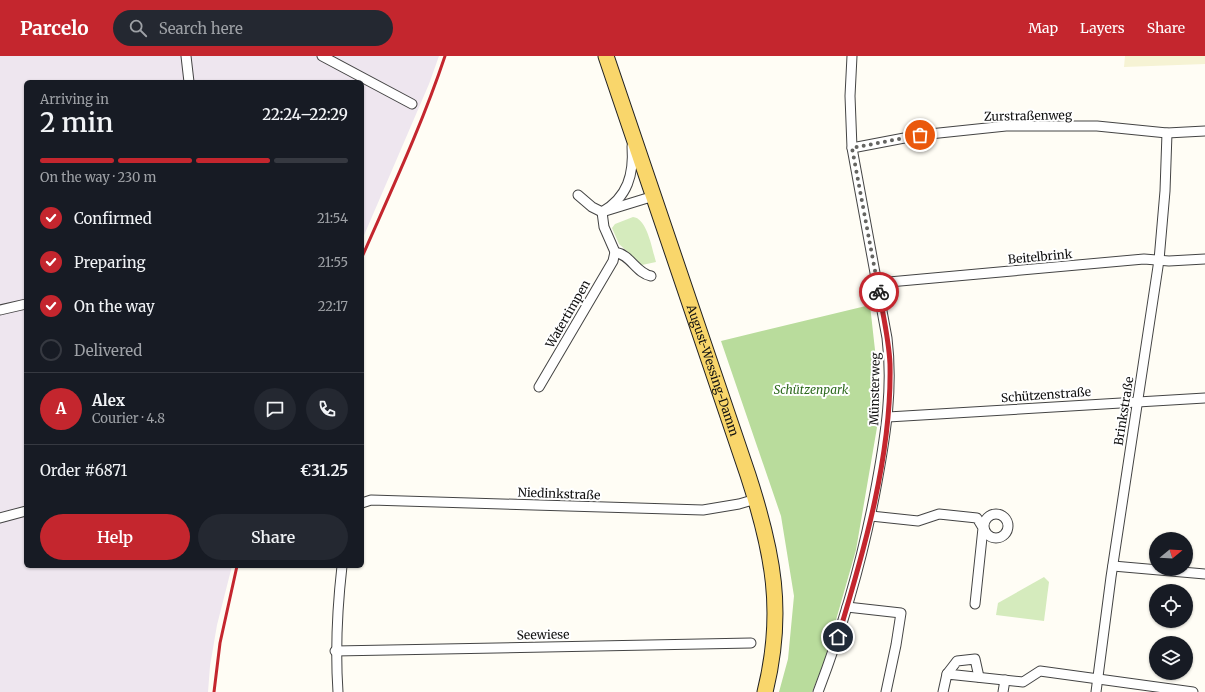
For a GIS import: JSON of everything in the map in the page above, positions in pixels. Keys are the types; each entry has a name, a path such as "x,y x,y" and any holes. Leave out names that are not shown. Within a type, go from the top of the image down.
{"main road":[{"name":"August-Wessing-Damm","path":"606,56 756,499 769,551 775,601 774,641 765,692"}],"street":[{"path":"186,56 189,80"},
{"path":"322,56 412,104"},
{"name":"Münsterweg","path":"818,692 847,607 871,516 888,417 890,362 878,284 852,148 850,96 852,56"},
{"path":"602,212 619,198 630,179 633,165 632,146 627,116"},
{"name":"Zurstraßenweg","path":"852,148 920,135 1006,126 1097,126 1167,133 1205,131"},
{"name":"Brinkstraße","path":"1096,692 1137,401 1159,260 1167,133"},
{"path":"578,195 592,207 602,212 654,196"},
{"path":"602,212 604,227 616,252 626,256 643,273 651,276"},
{"name":"Watertimpen","path":"539,387 613,261 616,252"},
{"name":"Beitelbrink","path":"878,284 1144,259 1205,259"},
{"path":"0,310 24,304"},
{"name":"Schützenstraße","path":"888,417 1205,398"},
{"name":"Niedinkstraße","path":"364,502 371,500 703,510 739,504 756,499"},
{"path":"0,518 24,512"},
{"path":"871,516 918,521 939,514 977,518 983,528 976,604"},
{"path":"1113,566 1205,574"},
{"path":"338,692 335,651 336,611 342,568"},
{"path":"847,607 901,613 886,692"},
{"name":"Seewiese","path":"335,651 751,643"},
{"path":"943,692 947,674 957,661 975,659 980,677"},
{"path":"947,674 1023,682 1040,671 1192,692"},
{"path":"1003,692 1005,680"}],"shaded area":[{"path":"0,56 439,56 429,84 364,235 364,80 24,80 24,568 231,568 217,625 210,666 208,692 0,692"},
{"path":"1125,56 1205,56 1205,64 1124,67"}],"green space":[{"path":"633,217 638,219 645,228 651,242 656,262 642,265 619,244 612,228 615,224"},
{"name":"Schützenpark","path":"870,305 881,404 856,550 824,662 812,692 779,692 788,659 794,596 781,516 721,341"},
{"path":"1044,577 1049,582 1044,621 996,615 998,603"}],"railway":[{"path":"364,253 416,133 445,56"},
{"path":"214,692 220,643 237,568"}],"way so far":[{"path":"879,292 852,148 920,135"}],"route":[{"path":"838,637 865,542 886,436 890,390 890,362 879,292"}]}
